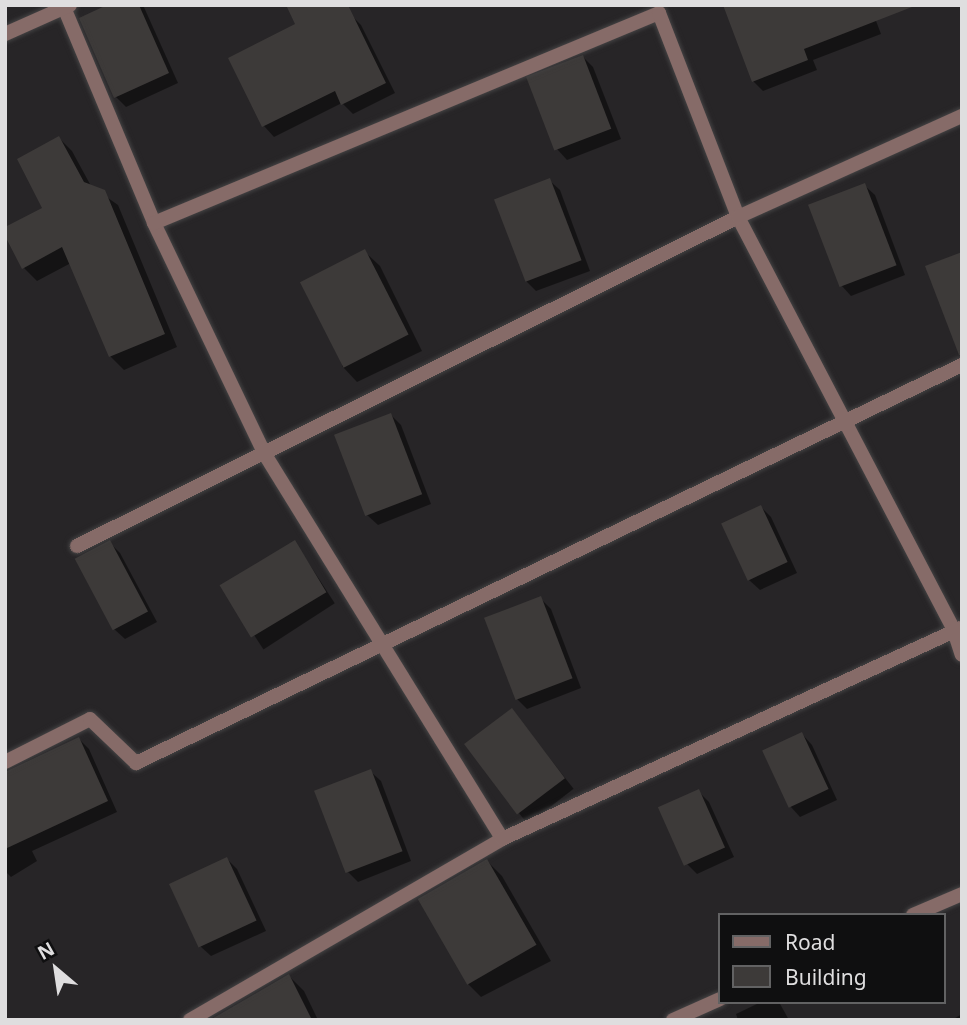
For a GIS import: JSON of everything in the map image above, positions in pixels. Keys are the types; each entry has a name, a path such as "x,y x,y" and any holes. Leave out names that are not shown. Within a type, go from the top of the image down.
{"street":[{"path":"5,34 66,6 154,223 264,453 502,839"},
{"path":"154,223 659,13 738,217 844,421 958,629 962,655"},
{"path":"77,547 738,217 962,116"},
{"path":"5,762 90,719 136,763 382,641 962,365"},
{"path":"190,1020 502,839 958,629"},
{"path":"918,913 962,894"},
{"path":"673,1020 718,1000"}],"building":[{"path":"107,5 139,5 169,73 114,98 79,18"},
{"path":"286,5 348,5 386,83 341,105 335,91 262,127 228,58 295,24"},
{"path":"723,5 912,7 804,49 808,60 752,82"},
{"path":"583,55 611,129 554,151 526,77"},
{"path":"59,136 84,182 105,190 165,334 109,357 62,247 22,269 5,236 5,227 42,208 17,159"},
{"path":"550,178 582,260 526,282 494,200"},
{"path":"865,183 897,265 840,287 808,205"},
{"path":"365,249 409,335 344,368 300,282"},
{"path":"962,252 962,355 959,355 925,266"},
{"path":"391,413 422,494 365,516 334,435"},
{"path":"761,505 788,562 748,581 721,524"},
{"path":"110,540 148,612 113,630 75,559"},
{"path":"295,540 326,592 251,638 220,585"},
{"path":"541,596 573,678 516,700 484,618"},
{"path":"512,708 565,778 517,814 464,744"},
{"path":"802,732 829,789 789,808 762,751"},
{"path":"79,737 108,801 5,849 5,772"},
{"path":"371,769 403,851 346,873 314,791"},
{"path":"699,789 725,847 684,866 658,807"},
{"path":"227,857 257,920 199,947 169,884"},
{"path":"487,859 536,945 467,985 418,899"},
{"path":"289,974 312,1020 210,1020"}]}
